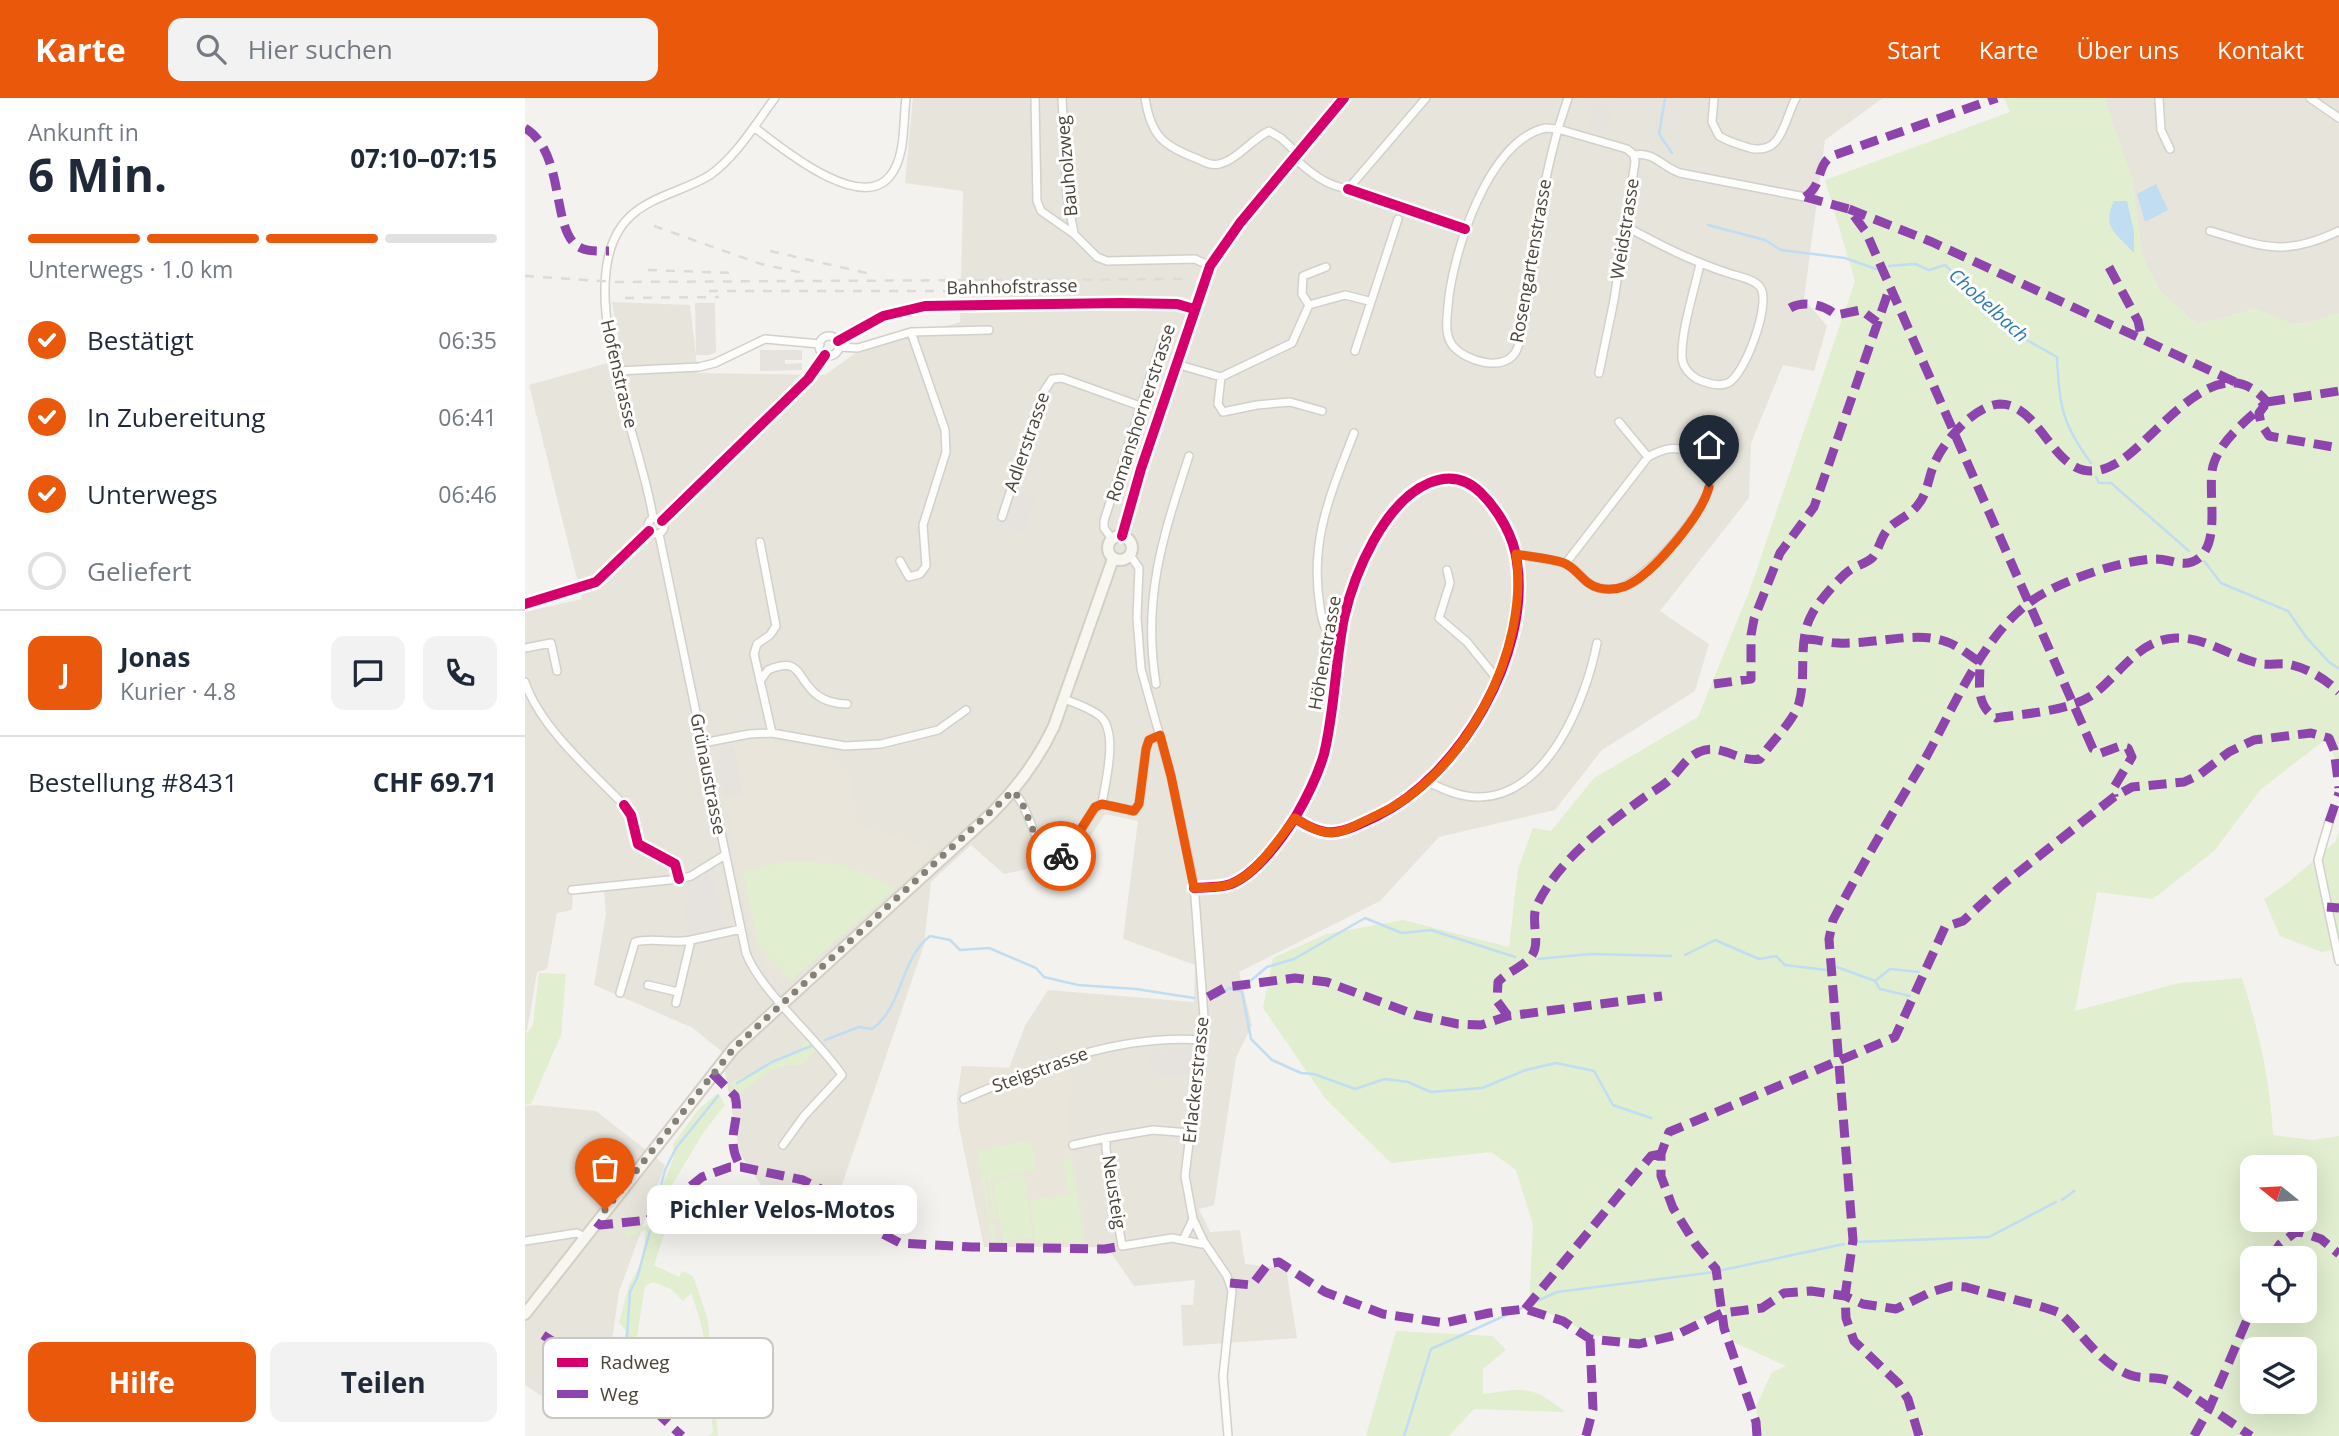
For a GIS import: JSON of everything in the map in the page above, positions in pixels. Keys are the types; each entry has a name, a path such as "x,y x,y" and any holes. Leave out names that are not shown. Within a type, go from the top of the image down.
{"main road":[{"name":"Romanshornerstrasse","path":"1117,538 1193,309 1210,266 1240,223 1344,98"},
{"path":"525,1314 717,1067 782,1003 1013,791 1043,748 1063,699 1113,559 1108,548 1117,538 1131,544 1130,555 1122,560 1113,559"}],"street":[{"name":"Hofenstrasse","path":"653,518 608,336 604,305 605,271 614,238 634,213 712,174 754,127 775,98"},
{"path":"754,127 802,162 835,181 865,186 878,184 888,178 901,149 906,98"},
{"path":"1035,98 1037,201 1041,211 1074,234 1097,257 1107,261 1195,259 1210,266"},
{"name":"Bauholzweg","path":"1062,98 1067,197 1074,234"},
{"path":"1145,98 1154,132 1167,145 1188,156 1207,163 1220,164 1269,131 1281,138 1318,179 1347,189 1426,98"},
{"path":"1559,129 1569,98"},
{"path":"1714,98 1711,122 1719,136 1758,150 1772,147 1779,139 1796,98"},
{"path":"2159,98 2161,130 2170,149"},
{"path":"2310,98 2339,118"},
{"name":"Rosengartenstrasse","path":"1546,128 1559,129 1547,169 1533,272 1516,350 1503,361 1490,363 1467,356 1450,342 1447,322 1450,288 1472,210 1481,192 1511,150 1533,132 1546,128"},
{"name":"Weidstrasse","path":"1559,129 1627,149 1634,155 1614,300 1599,373"},
{"path":"1634,155 1644,153 1653,156 1680,173 1805,197"},
{"path":"1355,351 1369,301 1398,219"},
{"path":"1625,226 1700,264 1756,283 1764,296 1762,314 1742,367 1735,378 1723,384 1700,380 1683,364 1684,342 1700,264"},
{"path":"2210,231 2270,248 2306,244 2339,231"},
{"path":"1309,305 1302,294 1303,276 1326,267"},
{"path":"1309,305 1345,296 1369,301"},
{"name":"Bahnhofstrasse","path":"838,344 883,316 925,306 1121,303 1171,304 1193,309"},
{"path":"1175,363 1221,377 1292,343 1309,305"},
{"path":"617,371 699,367 715,363 765,340 820,344 829,336 838,344 858,348 911,332 989,330"},
{"path":"900,561 909,577 921,574 926,566 923,525 947,446 911,332"},
{"path":"1117,538 1103,524 1161,343"},
{"path":"820,344 820,350 825,355"},
{"path":"662,521 808,379 825,355 835,354 838,344"},
{"path":"1221,377 1218,404 1223,412 1290,402 1322,411"},
{"name":"Adlerstrasse","path":"1002,517 1045,389 1052,379 1062,378 1140,406"},
{"path":"1619,422 1648,457"},
{"path":"1341,640 1332,637 1324,625 1317,589 1317,562 1328,502 1339,465 1354,433"},
{"path":"1516,554 1566,564 1597,588 1626,586 1644,572 1682,532 1707,494 1710,480 1707,468 1695,455 1680,449 1668,448 1648,457 1566,564"},
{"path":"1156,684 1149,625 1152,599 1165,528 1189,456"},
{"name":"Höhenstrasse","path":"1194,888 1218,887 1240,880 1295,818 1323,757 1350,598 1374,542 1394,511 1420,488 1446,478 1469,483 1489,501 1505,527 1516,554 1520,577 1518,610 1512,638 1497,679 1468,735 1425,781 1384,813 1339,834 1322,832 1295,818"},
{"path":"649,531 648,524 653,518 662,521"},
{"path":"649,531 659,534 664,528 662,521"},
{"path":"525,604 596,582 649,531"},
{"name":"Grünaustrasse","path":"659,534 725,855 752,966 820,1045 842,1075 804,1116 783,1145"},
{"path":"760,542 776,620 774,631 759,640 755,648 772,733"},
{"name":"Erlackerstrasse","path":"1130,555 1139,568 1137,638 1141,669 1171,776 1194,888 1203,997 1202,1040 1185,1176 1193,1219 1227,1276 1232,1291 1223,1376 1228,1436"},
{"path":"1447,570 1450,583 1439,618 1467,642 1497,679"},
{"path":"1137,598 1152,599"},
{"path":"525,648 551,643 557,671"},
{"path":"1425,781 1457,795 1472,797 1493,795 1522,784 1537,771 1565,731 1593,664 1597,643"},
{"path":"760,682 768,670 789,665 797,668 815,694 837,704 848,704"},
{"path":"525,682 548,724 624,806"},
{"path":"1063,699 1097,714 1104,721 1110,756 1102,804"},
{"path":"703,743 749,734 772,733 845,746 881,744 938,730 966,710"},
{"path":"1013,791 1021,800 1037,840 1058,857 1067,851 1095,807 1102,804 1134,811 1139,804 1149,740 1160,735"},
{"path":"2329,822 2318,860 2339,961"},
{"path":"572,890 679,879 691,876 725,855"},
{"path":"620,993 635,942 691,940 741,929"},
{"path":"676,1003 691,940"},
{"path":"648,985 678,992"},
{"name":"Steigstrasse","path":"964,1099 1062,1059 1101,1048 1202,1040"},
{"name":"Neusteig","path":"1184,1238 1122,1246 1106,1138 1153,1130 1190,1133"},
{"path":"1073,1145 1106,1138"},
{"path":"1193,1219 1184,1238 1202,1244 1205,1242"},
{"path":"525,1241 577,1233 584,1237"}],"shaded area":[{"path":"913,98 1883,98 1825,140 1804,299 1827,326 1814,371 1783,365 1751,443 1749,498 1660,611 1709,644 1695,691 1602,750 1555,810 1439,837 1380,901 1239,972 1252,1025 1236,1058 1214,1205 1199,1209 1210,1232 1240,1230 1245,1264 1286,1268 1297,1338 1183,1346 1181,1305 1193,1305 1195,1280 1134,1286 1107,1247 984,1247 959,1126 957,1099 962,1066 1009,1068 1025,1026 1048,990 1194,1002 1195,965 1123,939 1138,821 1105,814 1076,858 1004,874 971,845 931,882 924,945 833,1211 791,1229 740,1154 721,1051 693,1028 594,985 606,914 604,890 573,893 572,910 557,913 547,969 537,972 525,1031 525,612 582,599 529,385 622,359 612,302 690,305 698,373 825,375 857,352 960,322 963,191 905,183"},
{"path":"2104,98 2339,98 2339,313 2309,323 2292,324 2255,309 2197,325 2160,291 2142,256 2132,179"},
{"path":"1594,102 1613,108 1605,134 1587,128"},
{"path":"695,303 715,303 716,352 710,355 696,355"},
{"path":"760,350 802,350 802,360 785,360 785,364 802,363 802,370 760,371"},
{"path":"1006,489 1036,498 1024,534 994,524"},
{"path":"759,738 820,750 835,766 851,774 857,823 935,850 902,883 889,891 785,980 770,974 756,951 736,869 737,851 729,813 722,802 714,759 717,747"},
{"path":"734,745 743,794 723,798 715,759 721,758 719,747"},
{"path":"712,870 724,928 689,935 683,907 688,902 684,881 701,877 700,874"},
{"path":"1190,1046 1194,1052 1187,1075 1165,1077 1159,1072 1152,1076 1149,1058 1153,1051 1151,1047 1160,1047 1163,1054 1165,1048 1186,1049"},
{"path":"1068,1063 1073,1087 1066,1108 1089,1246 986,1245 959,1126 957,1099 962,1066 1009,1068 1036,1075"},
{"path":"525,1106 596,1111 665,1165 619,1292 612,1338 543,1338 543,1397 525,1385"}],"green space":[{"path":"2004,98 2104,98 2132,178 2142,256 2160,291 2197,325 2255,309 2292,324 2309,323 2339,313 2339,767 2326,739 2261,789 2214,851 2153,899 2097,892 2075,1011 2179,983 2242,978 2263,1056 2273,1135 2312,1140 2339,1136 2339,1436 1759,1436 1756,1406 1772,1372 1786,1366 1731,1341 1723,1310 1663,1335 1639,1340 1589,1335 1563,1318 1529,1308 1533,1225 1516,1170 1491,1152 1391,1163 1325,1098 1263,1008 1273,958 1327,934 1403,920 1509,947 1518,869 1533,828 1551,831 1594,778 1698,717 1749,592 1855,281 1825,180 2010,112"},
{"path":"2339,830 2339,949 2322,952 2280,936 2264,899 2289,882 2336,841"},
{"path":"787,861 842,864 896,888 791,980 759,947 743,872"},
{"path":"539,973 566,974 561,1035 531,1104 525,1105 525,1033 533,1024"},
{"path":"808,1040 816,1051 800,1066 776,1068 741,1093 730,1085 730,1082 773,1064 780,1055 795,1054 802,1048 800,1042"},
{"path":"718,1093 725,1105 703,1133 665,1197 660,1209 664,1235 654,1265 679,1277 682,1271 693,1276 708,1320 710,1338 703,1338 691,1293 683,1301 671,1289 653,1282 645,1286 637,1338 624,1338 626,1331 619,1322 629,1285 643,1260 646,1230 627,1238 623,1231 646,1226 674,1157 673,1144 699,1109"},
{"path":"1031,1140 1036,1170 990,1179 997,1219 993,1219 988,1180 985,1180 996,1244 993,1245 977,1151"},
{"path":"1071,1158 1085,1243 1035,1241 1030,1200 1069,1194 1063,1161"},
{"path":"1024,1174 1033,1237 1003,1242 993,1180"},
{"path":"1396,1331 1493,1336 1506,1350 1483,1369 1483,1394 1527,1391 1544,1397 1565,1412 1474,1409 1449,1436 1366,1436"},
{"path":"712,1418 716,1418 718,1436 708,1436 713,1433"}],"water":[{"path":"2156,184 2168,210 2145,222 2137,194"},
{"path":"2114,201 2127,201 2134,232 2134,253 2110,224 2110,210"}],"waterway":[{"name":"Chobelbach","path":"1665,98 1659,134 1672,153"},
{"name":"Chobelbach","path":"1708,225 1765,240 1781,250 1845,258 1876,269"},
{"name":"Chobelbach","path":"1889,266 1915,264 1929,270 1945,265 2025,339 2057,357 2064,413 2074,437 2091,463"},
{"name":"Chobelbach","path":"2096,477 2099,483 2111,483 2189,551"},
{"name":"Chobelbach","path":"2204,561 2221,583 2288,611 2306,637 2339,669"},
{"path":"1249,982 1267,967 1294,959 1365,918 1402,933 1431,930 1515,957"},
{"path":"825,1040 859,1027 872,1029 882,1020 913,957 930,936 950,940 960,950 989,948 1036,968 1044,977 1078,985 1136,989 1194,998"},
{"path":"1685,955 1715,940 1759,959 1776,956 1785,965 1826,970"},
{"path":"1538,959 1590,954 1671,956"},
{"path":"1837,967 1875,981 1880,989 1910,996"},
{"path":"1875,981 1890,969 1919,972"},
{"path":"1217,997 1229,988 1242,992 1251,1039 1272,1060 1301,1073 1314,1074 1355,1089 1385,1079 1408,1082 1431,1092 1482,1088 1526,1070 1556,1063 1594,1071 1613,1105 1651,1118"},
{"path":"737,1083 772,1062 811,1046"},
{"path":"654,1212 665,1170 676,1148 718,1096"},
{"path":"2062,1200 2074,1191"},
{"path":"1857,1242 1989,1237 2056,1202"},
{"path":"627,1338 630,1292 637,1278 653,1220"},
{"path":"1718,1271 1844,1244"},
{"path":"1404,1436 1431,1349 1557,1292 1715,1272"}],"railway":[{"path":"654,226 761,264 803,273"},
{"path":"770,251 871,274"},
{"path":"648,270 734,273"},
{"path":"525,276 616,282 1186,279"},
{"path":"709,291 985,291"},
{"path":"625,298 719,297"}],"marked path":[{"path":"1805,197 1815,186 1823,165 1832,156 1997,98"},
{"path":"525,128 538,140 547,155 565,227 571,240 584,249 609,251"},
{"path":"1805,197 1849,209 1866,232 2093,749 2101,753 2120,746 2128,748 2132,757 2113,789 2114,797"},
{"path":"1849,209 1932,242 2235,382"},
{"path":"2109,267 2138,321 2142,340"},
{"path":"1714,684 1751,679 1751,635 1754,619 1780,553 1814,507 1890,287"},
{"path":"1790,308 1802,304 1814,305 1836,315 1861,310 1877,322"},
{"path":"1508,1016 1497,1001 1498,982 1533,954 1537,905 1557,874 1597,833 1665,784 1686,761 1699,752 1714,749 1745,758 1760,759 1787,724 1799,703 1803,646 1807,624 1815,609 1846,573 1873,557 1888,529 1917,506 1937,458 1951,437 1969,418 1990,406 2000,404 2016,408 2030,419 2067,461 2081,469 2098,470 2120,461 2190,400 2209,388 2229,383 2248,387 2267,402"},
{"path":"2267,402 2339,391"},
{"path":"1919,1436 1908,1399 1898,1383 1854,1341 1846,1318 1845,1296 1853,1240 1829,939 1833,920 1991,642 2027,604 2059,585 2114,566 2141,560 2160,559 2188,563 2199,558 2210,540 2212,477 2217,456 2235,431 2267,402"},
{"path":"2265,405 2259,413 2261,424 2269,436 2339,448"},
{"path":"1805,639 1851,643 1922,637 1951,644 1980,662 1982,701 1989,713 1996,718 2046,711 2084,700 2151,644 2176,638 2209,644 2262,664 2285,664 2302,668 2339,692"},
{"path":"1757,1436 1756,1422 1724,1328 1716,1269 1696,1245 1673,1208 1661,1176 1661,1154 1669,1132 1895,1037 1945,927 1963,921 2001,886 2114,797 2132,787 2184,782 2199,775 2229,752 2254,740 2311,733 2329,738 2334,750 2339,788"},
{"path":"2329,822 2339,793"},
{"path":"2327,907 2339,908"},
{"path":"1208,997 1226,987 1295,978 1327,982 1416,1015 1458,1024 1481,1025 1508,1016 1662,996"},
{"path":"712,1073 735,1096 737,1105 733,1147 741,1167"},
{"path":"1525,1309 1651,1156 1661,1154"},
{"path":"596,1222 600,1225 648,1220 702,1177 730,1167 741,1167 803,1180 823,1190 860,1222 900,1243 1105,1249 1122,1246"},
{"path":"2279,1246 2297,1231 2321,1239 2339,1254"},
{"path":"1230,1283 1252,1285 1268,1264 1279,1262 1325,1292 1383,1314 1445,1323 1489,1313 1525,1309 1563,1321 1590,1339 1639,1344 1676,1335 1722,1313 1762,1308 1784,1293 1811,1291 1845,1296 1863,1304 1896,1309 1931,1292 1951,1286 1966,1287 2056,1311 2119,1370 2130,1375 2172,1382 2251,1436"},
{"path":"2194,1436 2209,1409 2246,1323"},
{"path":"543,1335 548,1338"},
{"path":"1586,1436 1593,1409 1590,1339"},
{"path":"663,1418 682,1436"}],"cycle path":[{"path":"1122,536 1141,469 1210,266 1240,223 1344,98"},
{"path":"1348,189 1465,229"},
{"path":"838,341 883,316 925,306 1121,303 1177,304 1194,309"},
{"path":"662,521 808,379 825,355"},
{"path":"1194,888 1231,884 1250,872 1276,845 1304,801 1324,754 1331,720 1341,635 1349,600 1363,561 1385,522 1413,492 1429,483 1456,479 1469,484 1481,493 1500,516 1513,543 1517,562 1518,598 1513,635 1501,672 1483,708 1461,742 1436,772 1407,797 1377,816 1336,832 1318,830 1295,818"},
{"path":"525,604 596,582 649,531"},
{"path":"624,805 631,815 638,844 675,864 679,879"}],"way so far":[{"path":"605,1210 734,1048 1013,791 1021,800 1037,840 1055,857 1061,856"}],"place":[{"name":"Pichler Velos-Motos","path":"605,1210"}],"route":[{"path":"1061,856 1095,807 1102,804 1134,811 1139,804 1149,740 1160,735 1194,888 1218,887 1240,880 1295,818 1308,827 1339,834 1384,813 1409,796 1448,759 1468,735 1489,698 1512,638 1518,610 1520,577 1516,554 1566,564 1597,588 1614,589 1626,586 1663,555 1690,522 1709,487"}]}
